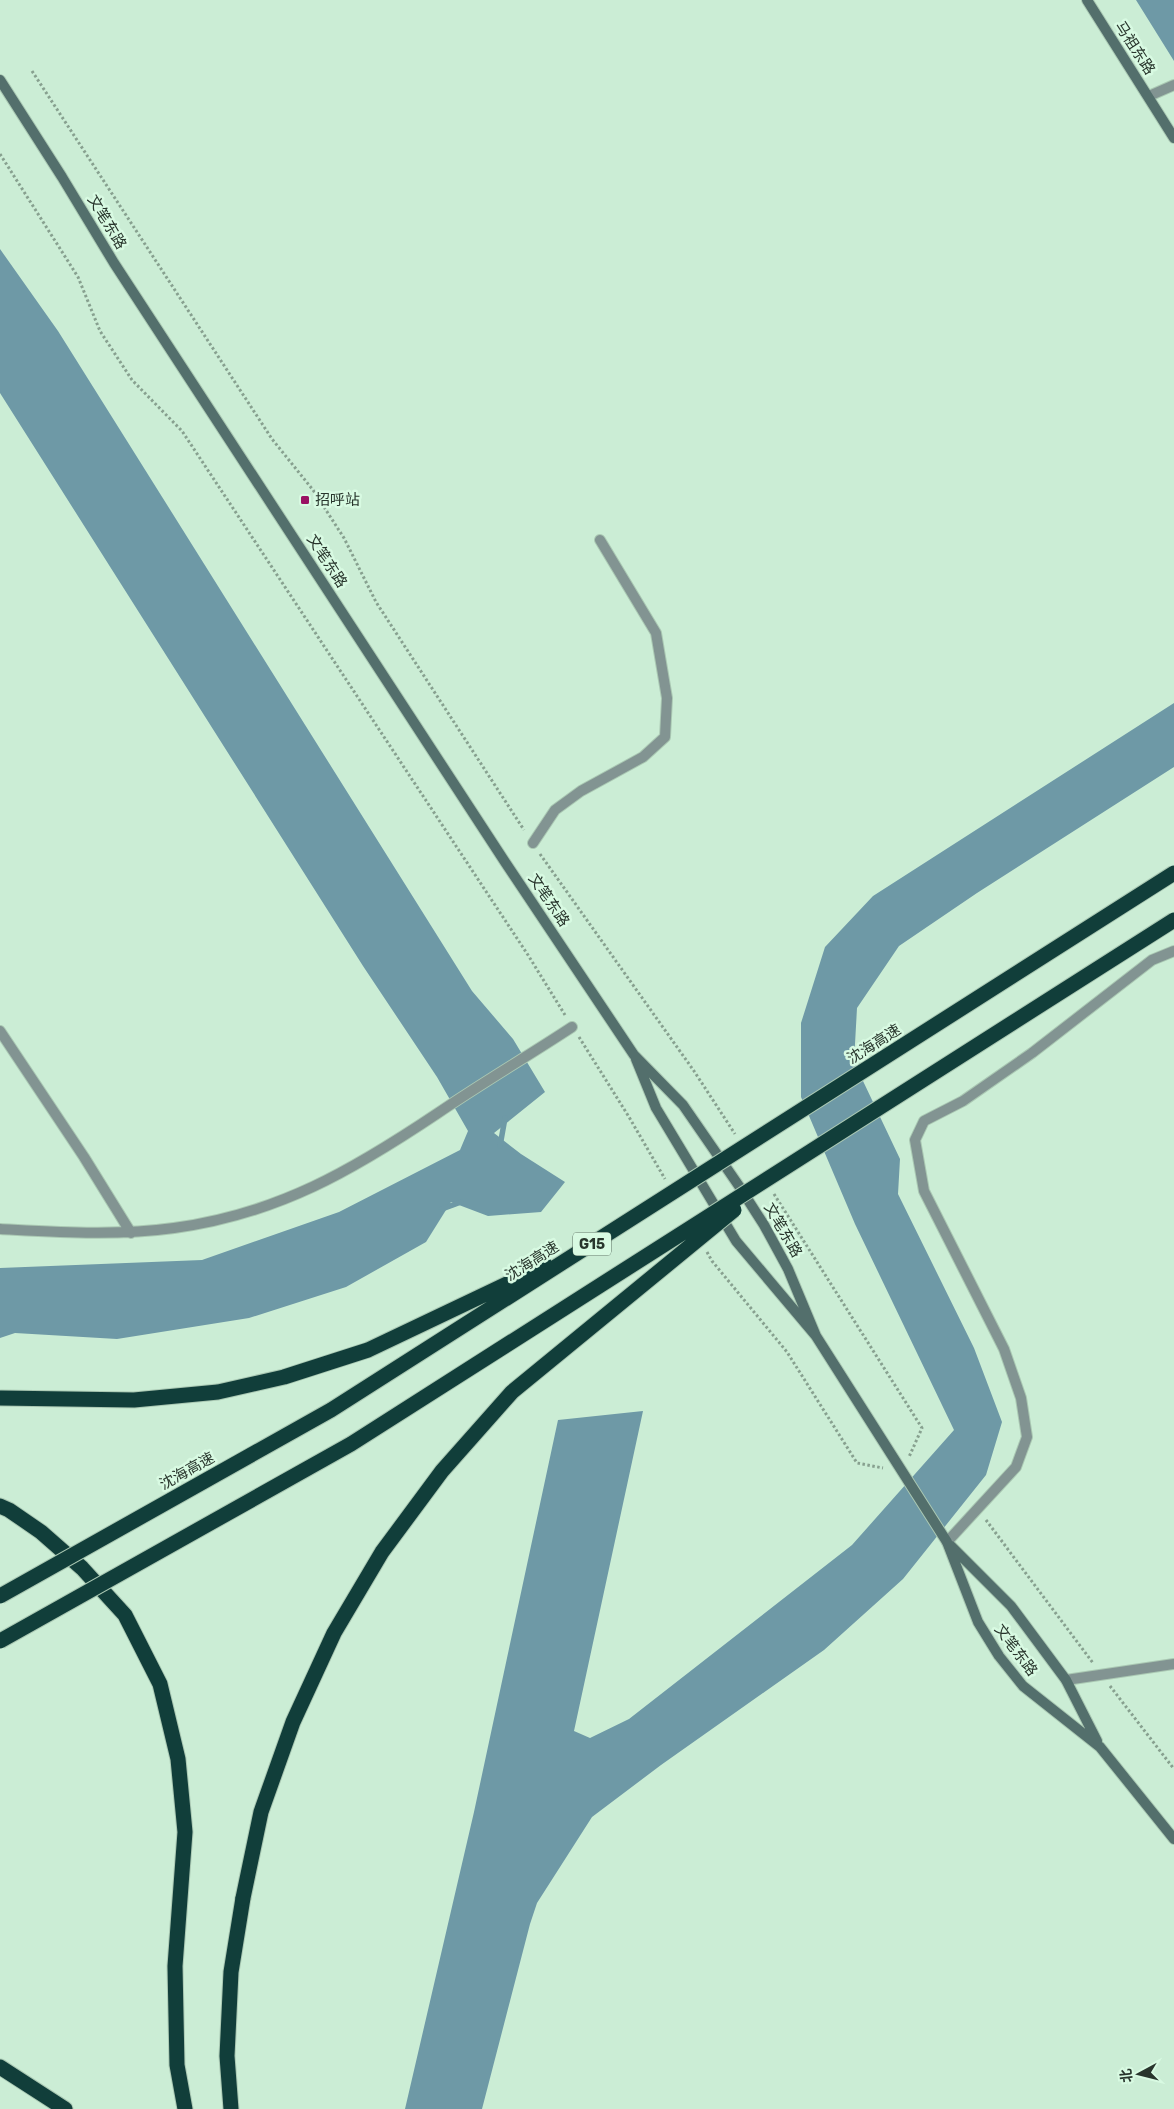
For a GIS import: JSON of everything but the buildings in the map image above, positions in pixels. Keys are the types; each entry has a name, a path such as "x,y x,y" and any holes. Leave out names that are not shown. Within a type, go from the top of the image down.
{"highway":[{"name":"沈海高速","path":"0,1596 331,1410 740,1141 1174,873"},
{"name":"G15","path":"0,1641 351,1444 1174,920"},
{"path":"0,1398 134,1400 218,1392 284,1377 368,1350 511,1282 740,1141"},
{"path":"231,2109 227,2056 231,1972 242,1898 261,1812 293,1722 334,1633 382,1552 442,1471 512,1392 785,1168"},
{"path":"5,1508 41,1532 82,1568 125,1615 160,1684 178,1759 184,1832 175,1966 177,2065 185,2109"},
{"path":"0,2067 64,2109"}],"main road":[{"name":"马祖东路","path":"1087,0 1174,138"},
{"name":"文笔东路","path":"0,80 120,271 505,862 634,1055 683,1105 739,1186 764,1225 788,1269 816,1336"},
{"name":"文笔东路","path":"634,1055 656,1108 736,1242 816,1336 947,1542 978,1622 999,1656 1023,1686 1100,1747"},
{"name":"文笔东路","path":"947,1542 1011,1606 1066,1680 1100,1747 1174,1839"}],"street":[{"path":"1149,96 1174,85"},
{"path":"533,843 555,810 581,791 643,757 665,737 667,698 656,633 600,540"},
{"path":"947,1542 1016,1467 1027,1436 1021,1398 1004,1349 924,1191 915,1140 924,1122 964,1101 1032,1053 1152,960 1174,952"},
{"path":"0,1229 131,1233 199,1224 287,1199 326,1182 363,1161 572,1027"},
{"path":"0,1030 84,1157 131,1233"},
{"path":"1066,1680 1174,1664"}],"path":[{"path":"32,71 272,439 313,490 344,538 376,602 533,843 694,1071 740,1141"},
{"path":"0,154 78,277 100,331 132,380 182,431 528,955 629,1117 668,1185"},
{"path":"702,1244 712,1261 787,1352 857,1463 902,1472 922,1428 773,1193"},
{"path":"978,1508 1174,1769"}],"water":[{"path":"1136,0 1174,0 1174,61"},
{"path":"0,249 58,331 472,991 513,1039 545,1092 494,1133 521,1154 565,1182 541,1212 488,1216 451,1202 426,1242 346,1287 249,1318 117,1339 15,1333 0,1338 0,1268 202,1260 339,1212 460,1150 468,1131 437,1077 363,966 0,393"},
{"path":"1174,703 1174,767 977,893 899,946 857,1008 854,1062 900,1159 898,1194 974,1348 1002,1422 986,1475 903,1579 824,1650 661,1765 592,1817 537,1903 482,2109 405,2109 474,1812 558,1420 643,1411 574,1731 590,1738 629,1719 852,1545 954,1430 855,1224 801,1097 801,1023 825,947 873,896"}],"waterway":[{"path":"500,1146 505,1118"},
{"path":"442,1209 461,1202"}],"place":[{"name":"招呼站","path":"305,500"}]}
